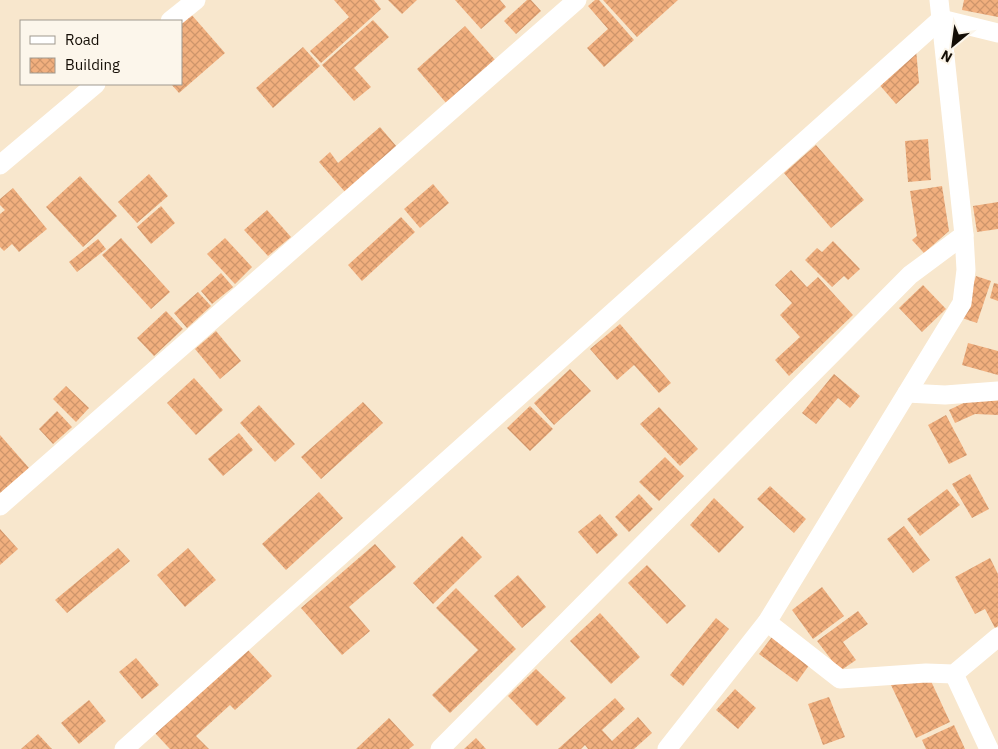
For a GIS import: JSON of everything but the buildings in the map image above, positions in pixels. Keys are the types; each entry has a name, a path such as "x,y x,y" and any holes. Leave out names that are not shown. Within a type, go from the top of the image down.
{"street":[{"path":"171,20 196,0"},
{"path":"0,506 577,0"},
{"path":"667,749 767,622 962,303 966,270 964,235 939,0"},
{"path":"941,19 998,33"},
{"path":"124,749 941,19"},
{"path":"0,165 95,85"},
{"path":"440,749 910,275 964,235"},
{"path":"907,393 945,395 998,391"},
{"path":"767,622 840,679 926,673 954,674 998,637"},
{"path":"954,674 989,749"}]}
